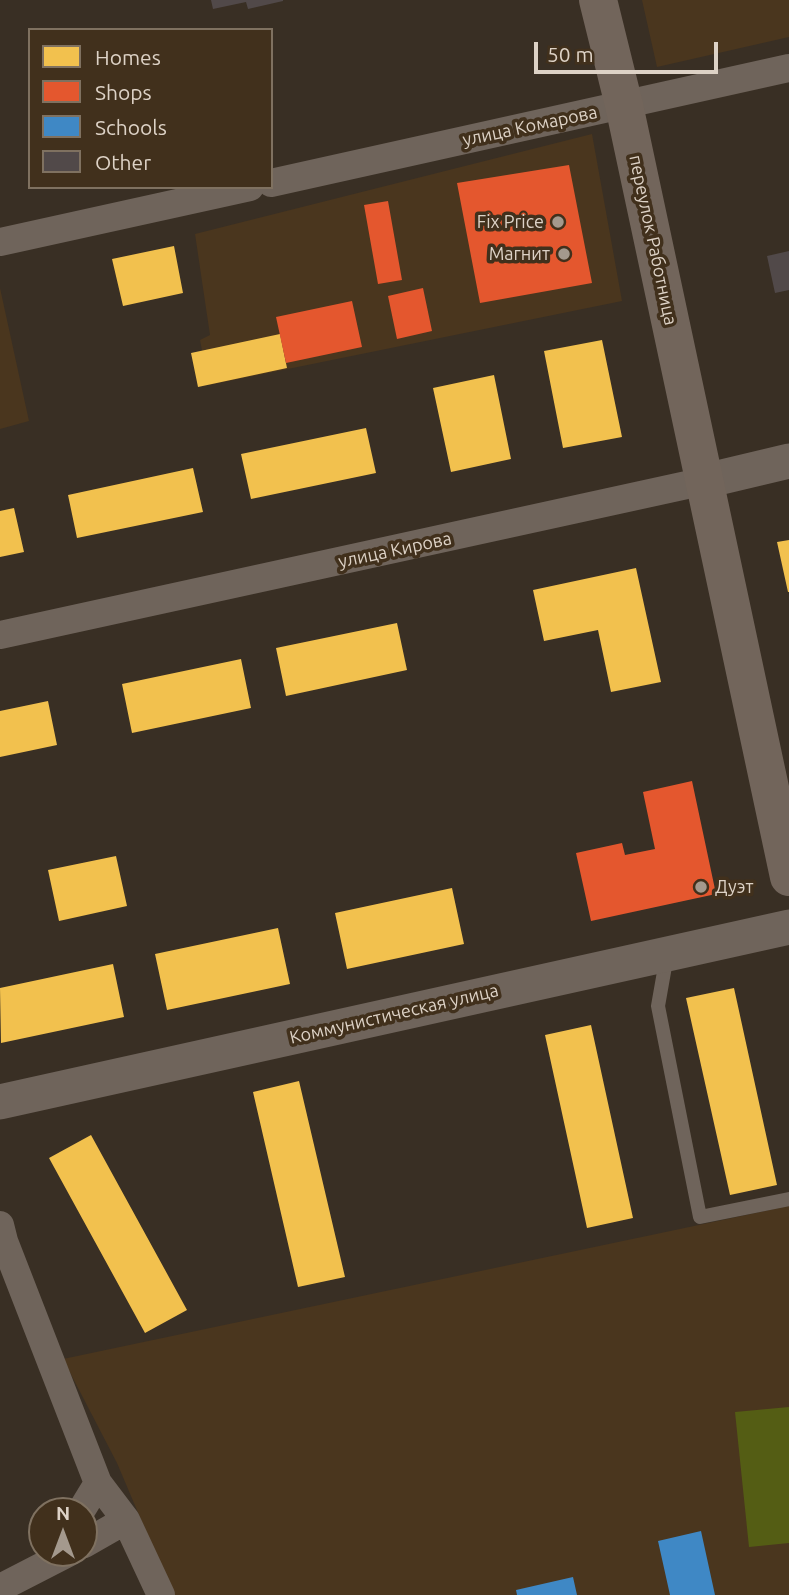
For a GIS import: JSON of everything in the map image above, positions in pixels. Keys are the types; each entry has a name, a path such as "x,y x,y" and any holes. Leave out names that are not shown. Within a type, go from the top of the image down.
{"main road":[{"name":"переулок Работница","path":"598,0 624,105 789,877"}],"street":[{"name":"улица Комарова","path":"273,183 789,68"},
{"path":"0,242 241,189"},
{"name":"улица Кирова","path":"0,635 789,461"},
{"name":"Коммунистическая улица","path":"0,1101 789,927"},
{"path":"0,1225 98,1483 126,1520 161,1595"},
{"path":"89,1497 98,1483"},
{"path":"98,1536 126,1520"},
{"path":"0,1588 38,1567"}],"lane":[{"path":"667,953 658,1006 700,1217 789,1199"}],"shaded area":[{"path":"642,0 789,0 789,37 657,67"},
{"path":"592,134 622,301 209,385 200,340 210,335 195,234"},
{"path":"0,288 29,421 0,429"},
{"path":"789,1206 789,1595 173,1595 117,1463 63,1359"}],"green space":[{"path":"789,1407 789,1543 749,1547 735,1412"}],"building: Homes":[{"path":"174,246 183,293 123,306 112,259"},
{"path":"280,334 287,368 198,387 191,353"},
{"path":"602,340 622,437 563,448 544,351"},
{"path":"494,375 511,459 451,472 433,388"},
{"path":"366,428 376,473 251,499 241,454"},
{"path":"193,468 203,512 77,538 68,495"},
{"path":"14,508 24,552 0,557 0,511"},
{"path":"789,540 789,592 788,592 777,542"},
{"path":"636,568 661,682 611,692 598,630 544,641 533,590"},
{"path":"397,623 407,670 286,696 276,648"},
{"path":"241,659 251,708 132,733 122,684"},
{"path":"48,701 57,745 0,757 0,711"},
{"path":"116,856 127,906 59,921 48,870"},
{"path":"452,888 464,944 347,969 335,913"},
{"path":"278,928 290,984 167,1010 155,954"},
{"path":"113,964 124,1017 1,1043 0,988"},
{"path":"734,988 777,1185 730,1195 686,998"},
{"path":"591,1025 633,1218 587,1228 545,1035"},
{"path":"299,1081 345,1277 298,1287 253,1092"},
{"path":"91,1135 187,1310 145,1333 49,1158"}],"building: Shops":[{"path":"569,165 592,283 480,303 457,183"},
{"path":"388,201 402,280 378,284 364,205"},
{"path":"423,288 432,331 397,339 388,296"},
{"path":"352,301 362,347 286,363 276,317"},
{"path":"692,781 716,894 591,921 576,853 622,843 625,855 655,849 643,792"}],"building: Schools":[{"path":"701,1531 715,1595 670,1595 658,1541"},
{"path":"573,1577 577,1595 517,1595 516,1590"}],"building: Other":[{"path":"211,0 283,1 248,9 246,2 213,9"},
{"path":"789,251 789,290 775,293 767,256"}],"place":[{"name":"Fix Price","path":"558,222"},
{"name":"Магнит","path":"564,254"},
{"name":"Дуэт","path":"701,887"}]}
